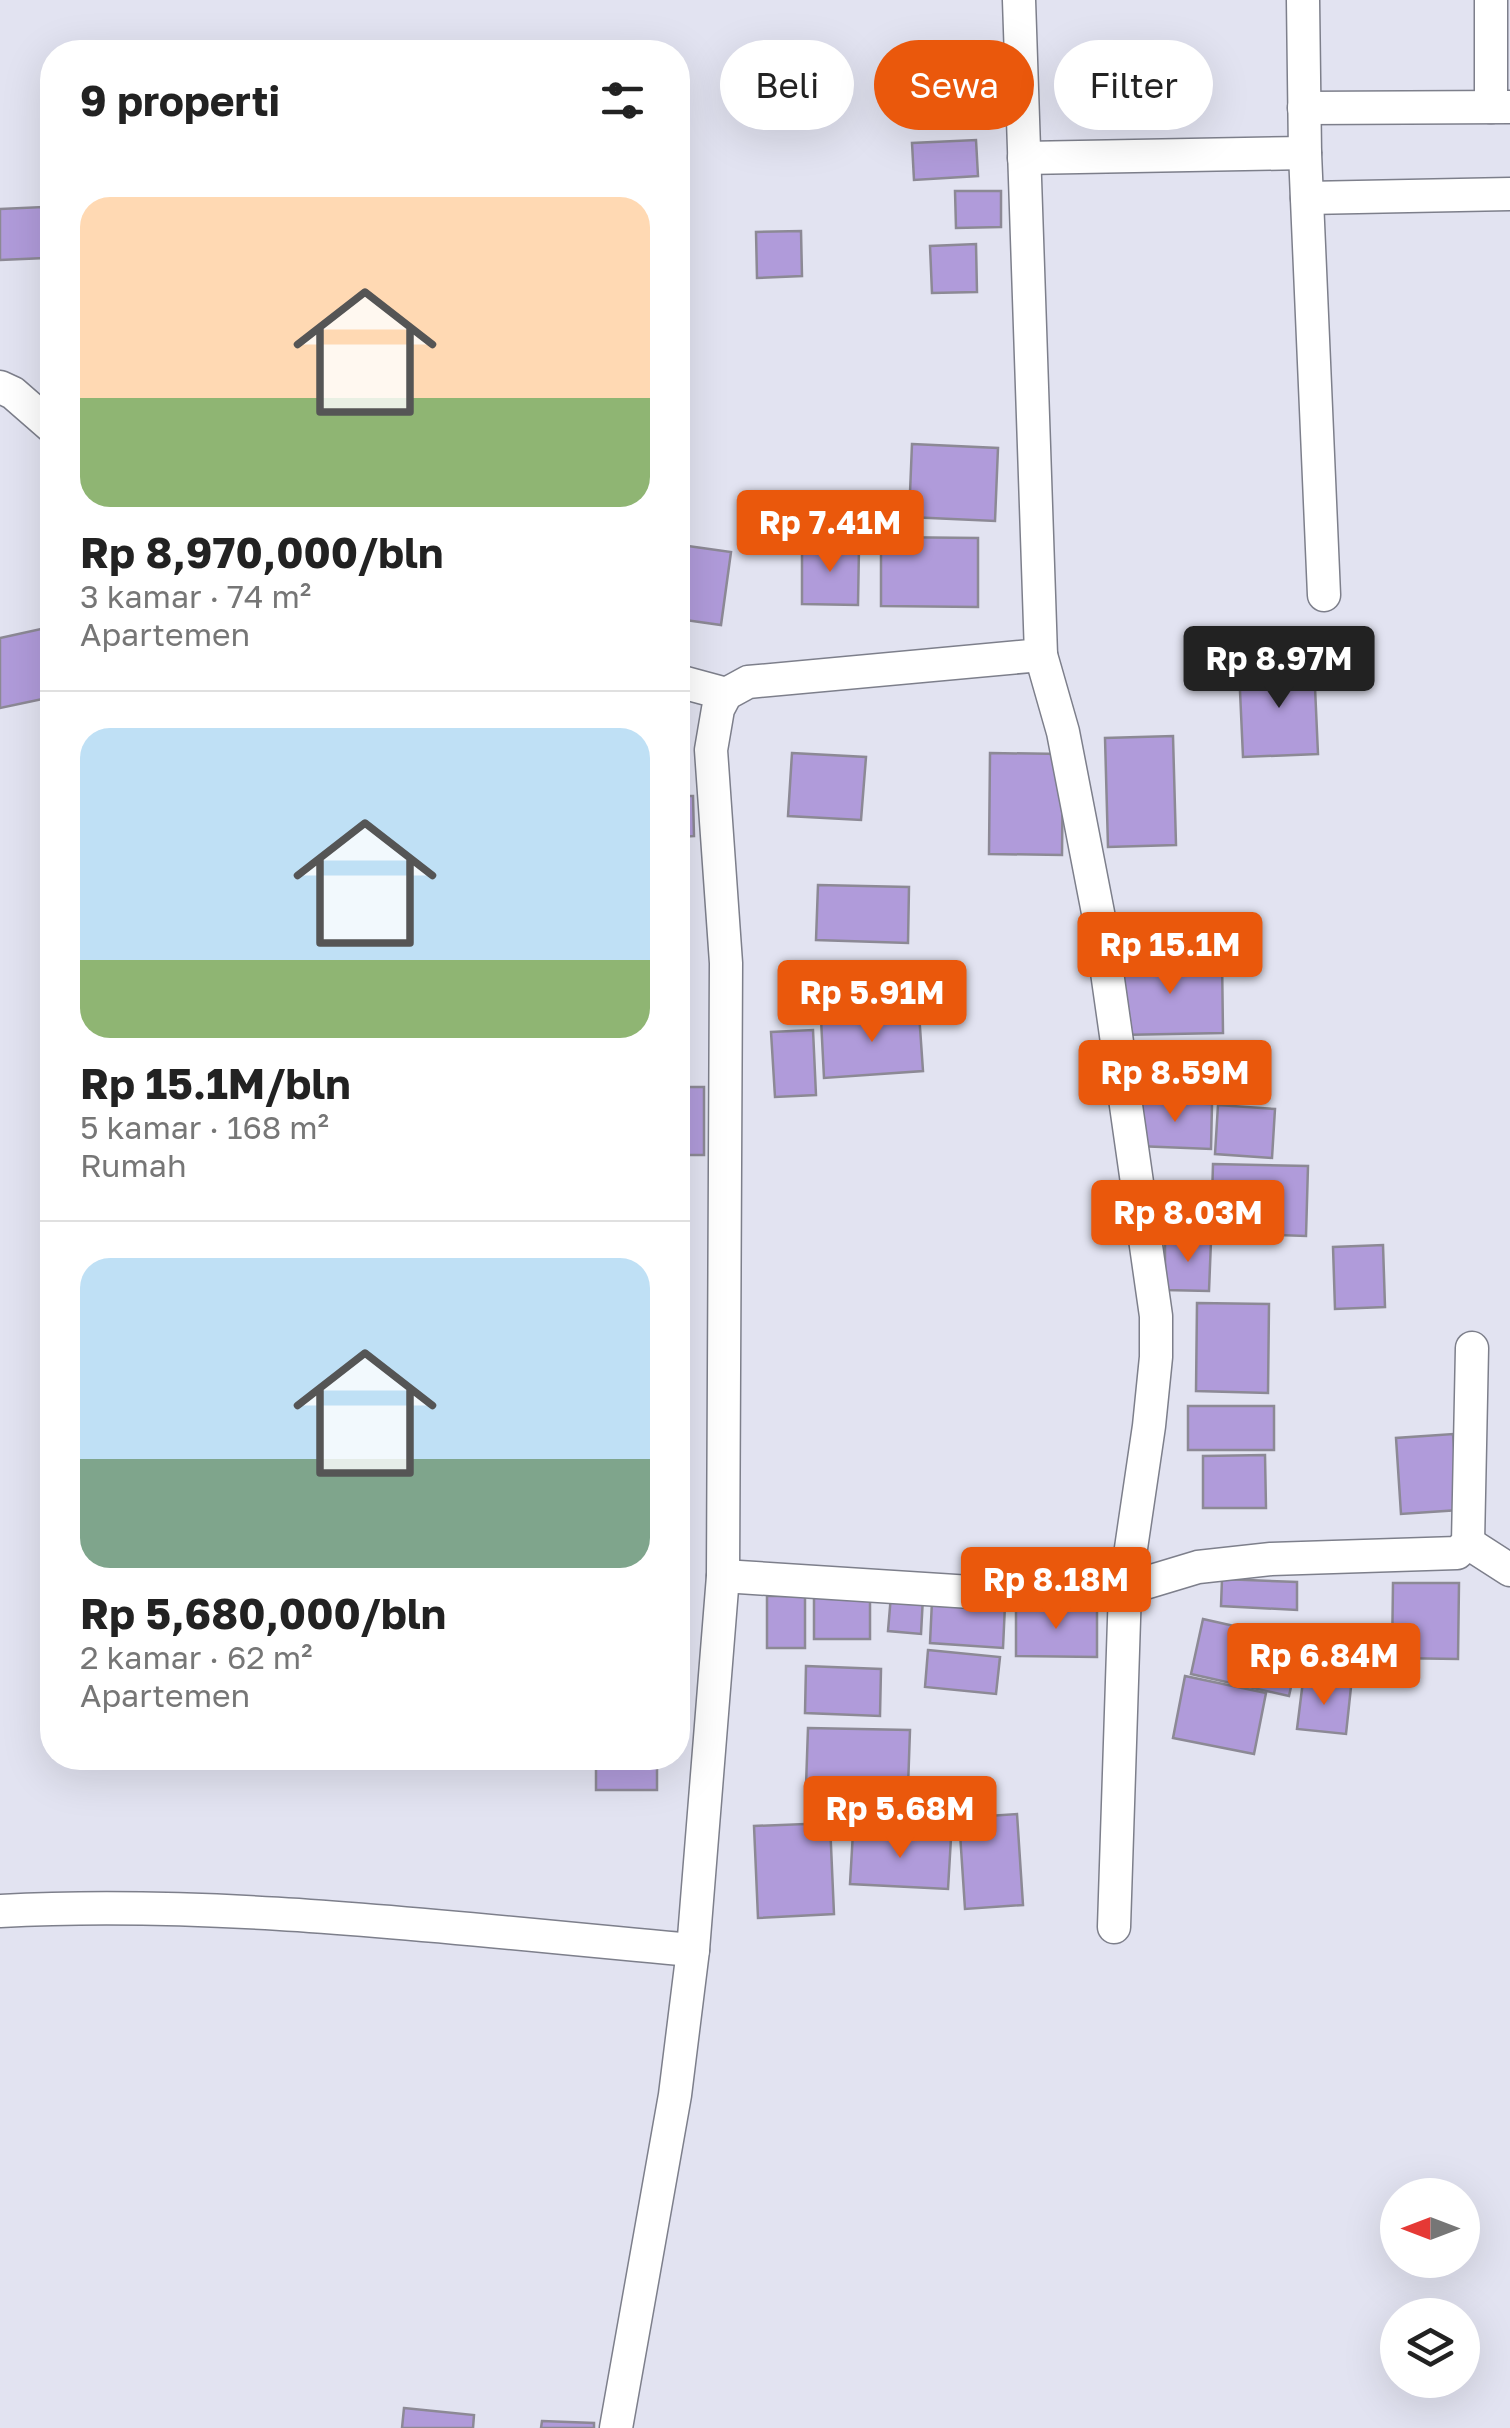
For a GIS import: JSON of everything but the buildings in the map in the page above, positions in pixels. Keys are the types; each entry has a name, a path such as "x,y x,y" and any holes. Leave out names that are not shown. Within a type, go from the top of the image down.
{"street":[{"path":"1019,0 1040,655 1063,732 1100,922 1156,1316 1149,1426 1125,1589 1114,1926"},
{"path":"1303,0 1305,153 1324,594"},
{"path":"1304,108 1500,107 1491,0"},
{"path":"1024,158 1305,153"},
{"path":"1307,198 1510,194"},
{"path":"0,387 40,417"},
{"path":"616,2428 675,2096 693,1950 723,1576 726,962 710,750 718,709 726,694 748,682 1040,655"},
{"path":"690,684 726,694"},
{"path":"723,1576 1002,1594 1088,1593 1125,1589 1198,1567 1270,1559 1451,1554 1464,1550 1468,1543 1472,1348"},
{"path":"1468,1543 1510,1570"},
{"path":"0,1910 266,1912 693,1950"}]}
